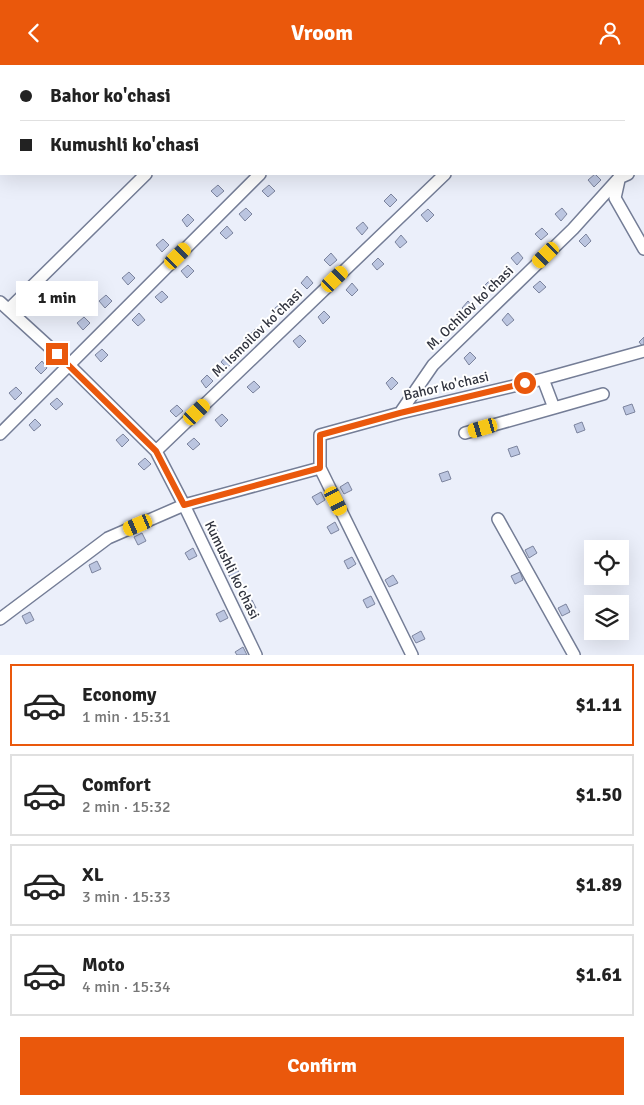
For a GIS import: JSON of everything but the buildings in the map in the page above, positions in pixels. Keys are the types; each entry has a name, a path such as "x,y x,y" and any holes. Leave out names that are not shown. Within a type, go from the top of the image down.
{"street":[{"path":"4,305 145,175"},
{"path":"0,434 259,175"},
{"name":"M. Ismoilov ko'chasi","path":"156,451 444,175"},
{"path":"621,175 615,197 644,249"},
{"name":"M. Ochilov ko'chasi","path":"400,413 433,365 573,229 621,175"},
{"name":"Kumushli ko'chasi","path":"4,305 69,365 156,451 256,655"},
{"name":"Bahor ko'chasi","path":"400,413 543,379 644,351"},
{"path":"543,379 554,408"},
{"path":"466,433 603,394"},
{"path":"400,413 320,435 320,468 412,655"},
{"path":"0,619 108,538 184,505 320,468"},
{"path":"498,519 574,655"}],"route":[{"path":"57,354 156,451 184,505 320,468 320,435 400,413 525,383"}]}
